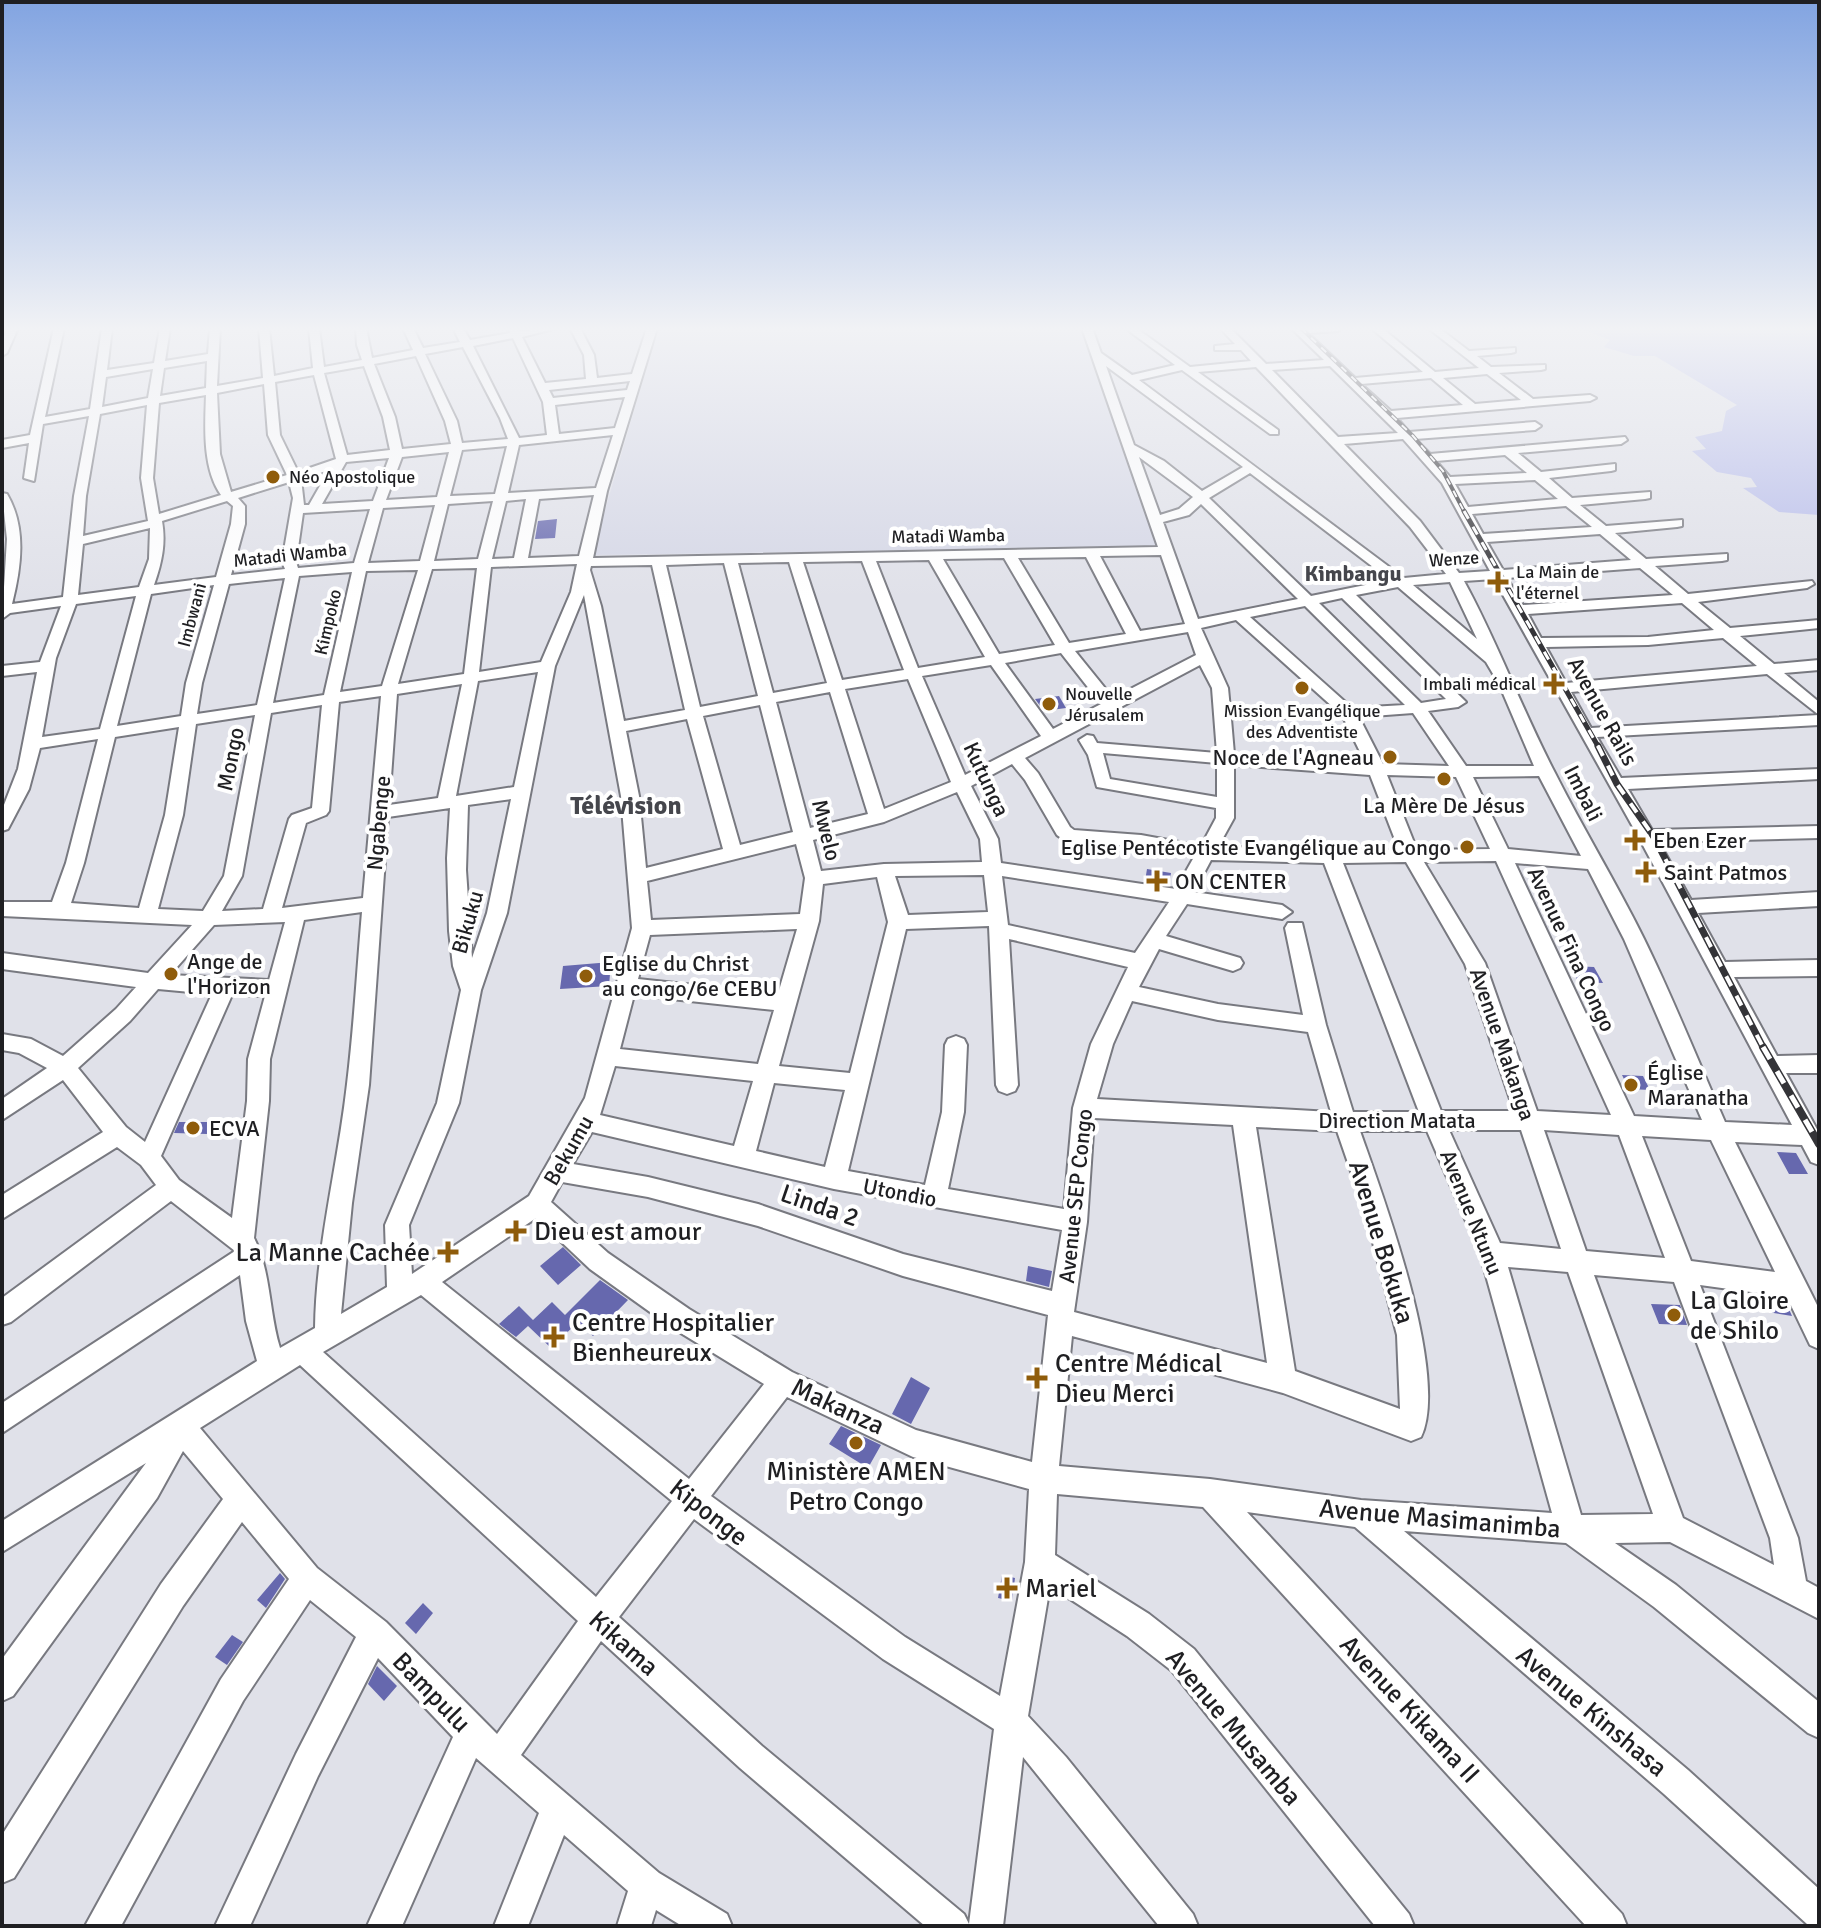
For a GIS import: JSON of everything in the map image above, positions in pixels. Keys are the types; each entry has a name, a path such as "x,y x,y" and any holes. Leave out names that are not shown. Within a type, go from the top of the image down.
{"street":[{"path":"30,478 39,418"},
{"path":"38,422 64,418"},
{"path":"2,825 15,801 32,744 55,633 70,601 80,498 94,418"},
{"path":"60,908 75,863 105,733 138,611 147,589 159,535 149,501 147,478 152,418"},
{"name":"Imbwani","path":"146,917 174,815 186,721 238,524 239,506 229,497 217,473 214,418"},
{"name":"Mongo","path":"2,1111 65,1067 154,982 208,919 236,868 247,790 293,572 289,562 306,508 274,435 272,418"},
{"path":"306,508 339,462 328,418"},
{"path":"389,418 397,453"},
{"path":"450,418 457,446"},
{"path":"471,990 461,967 457,941 453,802 484,564 514,440 506,418"},
{"path":"551,418 553,436"},
{"name":"Bikuku","path":"411,1287 397,1225 448,1103 471,990 497,913 547,666 584,565 601,491 623,418"},
{"name":"Avenue SEP Congo","path":"986,1926 1011,1721 1040,1562 1044,1479 1075,1222 1084,1108 1102,1044 1140,962 1182,896 1225,818 1226,759 1219,685 1204,657 1120,418"},
{"path":"1185,418 1401,582 1492,659"},
{"path":"1255,418 1274,432"},
{"name":"Imbali","path":"1313,418 1415,524 1454,576 1478,620 1492,659 1507,684 1545,771 1634,939 1718,1131 1819,1336"},
{"name":"Avenue Rails","path":"1391,418 1430,458 1466,511 1586,733 1686,907 1813,1145"},
{"path":"1335,441 1535,426"},
{"path":"78,541 156,521 339,462 457,446 619,431"},
{"path":"2,444 35,438"},
{"path":"1430,458 1621,440"},
{"name":"Ngabenge","path":"316,1344 328,1301 358,1085 389,689 457,446"},
{"name":"Avenue Fina Congo","path":"1130,447 1160,464 1201,497 1418,709 1462,772 1576,1010 1627,1126 1784,1538 1792,1588"},
{"path":"1508,451 1819,710"},
{"name":"Kimpoko","path":"270,917 298,819 320,811 331,698 367,534 397,453"},
{"path":"1156,520 1184,512 1201,497 1251,467"},
{"path":"1448,481 1538,476 1611,467"},
{"path":"306,508 500,500 601,491"},
{"path":"1466,511 1645,495"},
{"path":"2,497 10,513 13,546 13,572 3,612"},
{"path":"520,562 533,497"},
{"path":"1481,538 1677,523"},
{"path":"1090,551 1134,635"},
{"name":"Matadi Wamba","path":"3,612 147,589 362,566 520,562 584,565 730,559 1168,551"},
{"path":"1008,553 1065,649 1110,705"},
{"path":"934,555 948,585 993,660 1050,737"},
{"name":"Kutunga","path":"867,556 913,673 961,784 989,839 998,924 1007,1085"},
{"name":"Wenze","path":"616,728 835,686 1065,649 1401,582 1722,557"},
{"path":"795,558 878,818"},
{"name":"Mwelo","path":"730,559 814,878 809,921 742,1158"},
{"path":"658,561 694,714 733,853"},
{"name":"Bekumu","path":"2,1538 272,1367 411,1287 537,1204 586,1121 609,1057 642,928 630,796 584,565"},
{"path":"1519,610 1683,599 1807,584"},
{"path":"1222,714 1349,713 1418,709 1458,702 1345,593"},
{"name":"Avenue Makanga","path":"1239,615 1349,713 1377,769 1381,787 1411,856 1475,963 1672,1528"},
{"path":"1538,643 1634,641 1819,624"},
{"path":"639,876 878,818 961,784 1204,657"},
{"path":"1563,688 1819,665"},
{"path":"2,671 46,666"},
{"path":"32,744 547,666"},
{"path":"1586,733 1819,720"},
{"path":"1078,722 1092,748 1103,783 1225,804"},
{"path":"1092,748 1145,748 1226,759 1377,769 1545,771"},
{"path":"1014,756 1032,777 1066,834 1141,841 1205,853 1331,857 1501,855 1592,863"},
{"path":"1617,784 1706,782 1819,774"},
{"path":"377,813 520,792"},
{"path":"1647,836 1819,832"},
{"name":"Avenue Ntunu","path":"1331,857 1434,1121 1492,1254 1571,1529"},
{"path":"814,878 884,870 993,868 1182,896"},
{"path":"834,1179 898,922 884,870"},
{"name":"Avenue Bokuka","path":"1182,896 1288,920 1345,1122 1377,1212 1410,1335 1414,1421 1411,1427 1283,1380"},
{"path":"1686,907 1819,899"},
{"path":"2,909 60,908 146,917 208,919 296,915 371,904"},
{"path":"272,1367 259,1321 246,1247 259,1059 296,915"},
{"path":"642,928 809,921"},
{"path":"898,922 998,924 1140,962"},
{"path":"1154,940 1233,963"},
{"path":"2,961 154,982 225,988 275,988"},
{"path":"1717,970 1819,968"},
{"path":"627,986 785,1003"},
{"path":"149,1158 225,988"},
{"path":"1127,992 1218,1012 1316,1025"},
{"path":"2,1042 23,1045 65,1067 118,1134 149,1158 171,1187 246,1247"},
{"path":"934,1199 953,1112 956,1045"},
{"path":"609,1057 860,1083"},
{"path":"1768,1065 1819,1064"},
{"name":"Direction Matata","path":"1084,1108 1345,1122 1530,1120 1718,1131 1813,1145"},
{"path":"1243,1118 1283,1380"},
{"name":"Utondio","path":"586,1121 834,1179 1075,1222"},
{"path":"2,1208 118,1134"},
{"name":"Linda 2","path":"556,1171 648,1187 758,1215 903,1265 1283,1380"},
{"path":"2,1313 171,1187"},
{"name":"Makanza","path":"537,1204 599,1261 680,1318 783,1381 913,1443 1044,1479"},
{"path":"2,1419 246,1247"},
{"path":"1492,1254 1680,1271 1793,1286"},
{"name":"Kiponge","path":"411,1287 692,1501 894,1648 1011,1721 1055,1768 1181,1926"},
{"name":"Kikama","path":"316,1344 598,1619 751,1757 952,1926"},
{"path":"499,1759 598,1619 783,1381"},
{"path":"2,1685 147,1488 180,1427"},
{"name":"Bampulu","path":"180,1427 307,1578 375,1633 471,1733 647,1885 715,1926"},
{"name":"Avenue Masimanimba","path":"1044,1479 1210,1493 1361,1514 1571,1529 1672,1528 1819,1604"},
{"name":"Avenue Kikama II","path":"1210,1493 1610,1926"},
{"path":"2,1866 172,1595 242,1497"},
{"name":"Avenue Kinshasa","path":"1361,1514 1676,1782 1819,1912"},
{"path":"1571,1529 1665,1596 1819,1722"},
{"name":"Avenue Musamba","path":"1040,1562 1138,1625 1183,1660 1397,1926"},
{"path":"102,1926 232,1690 307,1578"},
{"path":"232,1926 307,1765 375,1633"},
{"path":"384,1926 471,1733"},
{"path":"511,1926 557,1809"},
{"path":"634,1926 647,1885"}],"shaded area":[{"path":"632,418 1117,418 1164,547 592,555"},
{"path":"1725,418 1819,418 1819,515 1779,512 1743,488 1757,487 1751,478 1717,472 1692,451 1706,449 1695,437 1722,431"}],"building":[{"path":"557,519 555,538 535,539 538,521"},
{"name":"Nouvelle Jérusalem","path":"1059,696 1066,708 1044,711 1035,699"},
{"name":"ON CENTER","path":"1147,869 1171,873 1169,885 1145,881"},
{"name":"Eglise du Christ au congo/6e CEBU","path":"611,962 609,986 560,989 563,966"},
{"path":"1571,966 1594,967 1603,983 1578,982"},
{"name":"Église Maranatha","path":"1622,1075 1643,1076 1650,1090 1629,1089"},
{"name":"ECVA","path":"179,1122 213,1122 207,1134 174,1133"},
{"path":"1777,1152 1796,1153 1808,1174 1789,1174"},
{"path":"563,1247 581,1265 558,1285 540,1266"},
{"path":"1028,1266 1052,1271 1049,1287 1026,1281"},
{"path":"600,1280 628,1300 593,1336 577,1323 551,1348 528,1326 516,1337 499,1324 519,1306 533,1320 552,1302 565,1315"},
{"path":"1756,1296 1785,1300 1792,1316 1761,1311"},
{"name":"La Gloire de Shilo","path":"1651,1304 1680,1305 1687,1325 1659,1324"},
{"path":"911,1377 930,1388 911,1424 892,1414"},
{"name":"Ministère AMEN Petro Congo","path":"841,1426 881,1445 868,1468 829,1444"},
{"path":"280,1573 285,1579 266,1608 257,1600"},
{"name":"Mariel","path":"1002,1575 1015,1578 1012,1601 998,1598"},
{"path":"423,1603 433,1613 416,1634 405,1623"},
{"path":"232,1635 243,1642 227,1665 215,1657"},
{"path":"377,1666 397,1686 384,1701 368,1684"}],"railway":[{"path":"1394,418 1443,471 1465,513"},
{"path":"1464,511 1599,748"},
{"path":"1599,748 1617,784 1654,837 1764,1049"},
{"path":"1763,1047 1819,1144"}],"place":[{"name":"Néo Apostolique","path":"273,477"},
{"name":"La Main de l'éternel","path":"1498,582"},
{"name":"Imbali médical","path":"1554,684"},
{"name":"Mission Evangélique des Adventiste","path":"1302,688"},
{"name":"Nouvelle Jérusalem","path":"1049,704"},
{"name":"Noce de l'Agneau","path":"1390,757"},
{"name":"La Mère De Jésus","path":"1444,779"},
{"name":"Eben Ezer","path":"1635,840"},
{"name":"Eglise Pentécotiste Evangélique au Congo","path":"1467,847"},
{"name":"Saint Patmos","path":"1646,872"},
{"name":"ON CENTER","path":"1157,881"},
{"name":"Ange de l'Horizon","path":"171,974"},
{"name":"Eglise du Christ au congo/6e CEBU","path":"586,976"},
{"name":"Église Maranatha","path":"1631,1085"},
{"name":"ECVA","path":"193,1128"},
{"name":"Dieu est amour","path":"516,1231"},
{"name":"La Manne Cachée","path":"448,1252"},
{"name":"La Gloire de Shilo","path":"1674,1315"},
{"name":"Centre Hospitalier Bienheureux","path":"554,1337"},
{"name":"Centre Médical Dieu Merci","path":"1037,1378"},
{"name":"Ministère AMEN Petro Congo","path":"856,1443"},
{"name":"Mariel","path":"1007,1588"}],"district":[{"name":"Kimbangu","path":"1353,573"},
{"name":"Télévision","path":"626,805"}]}
